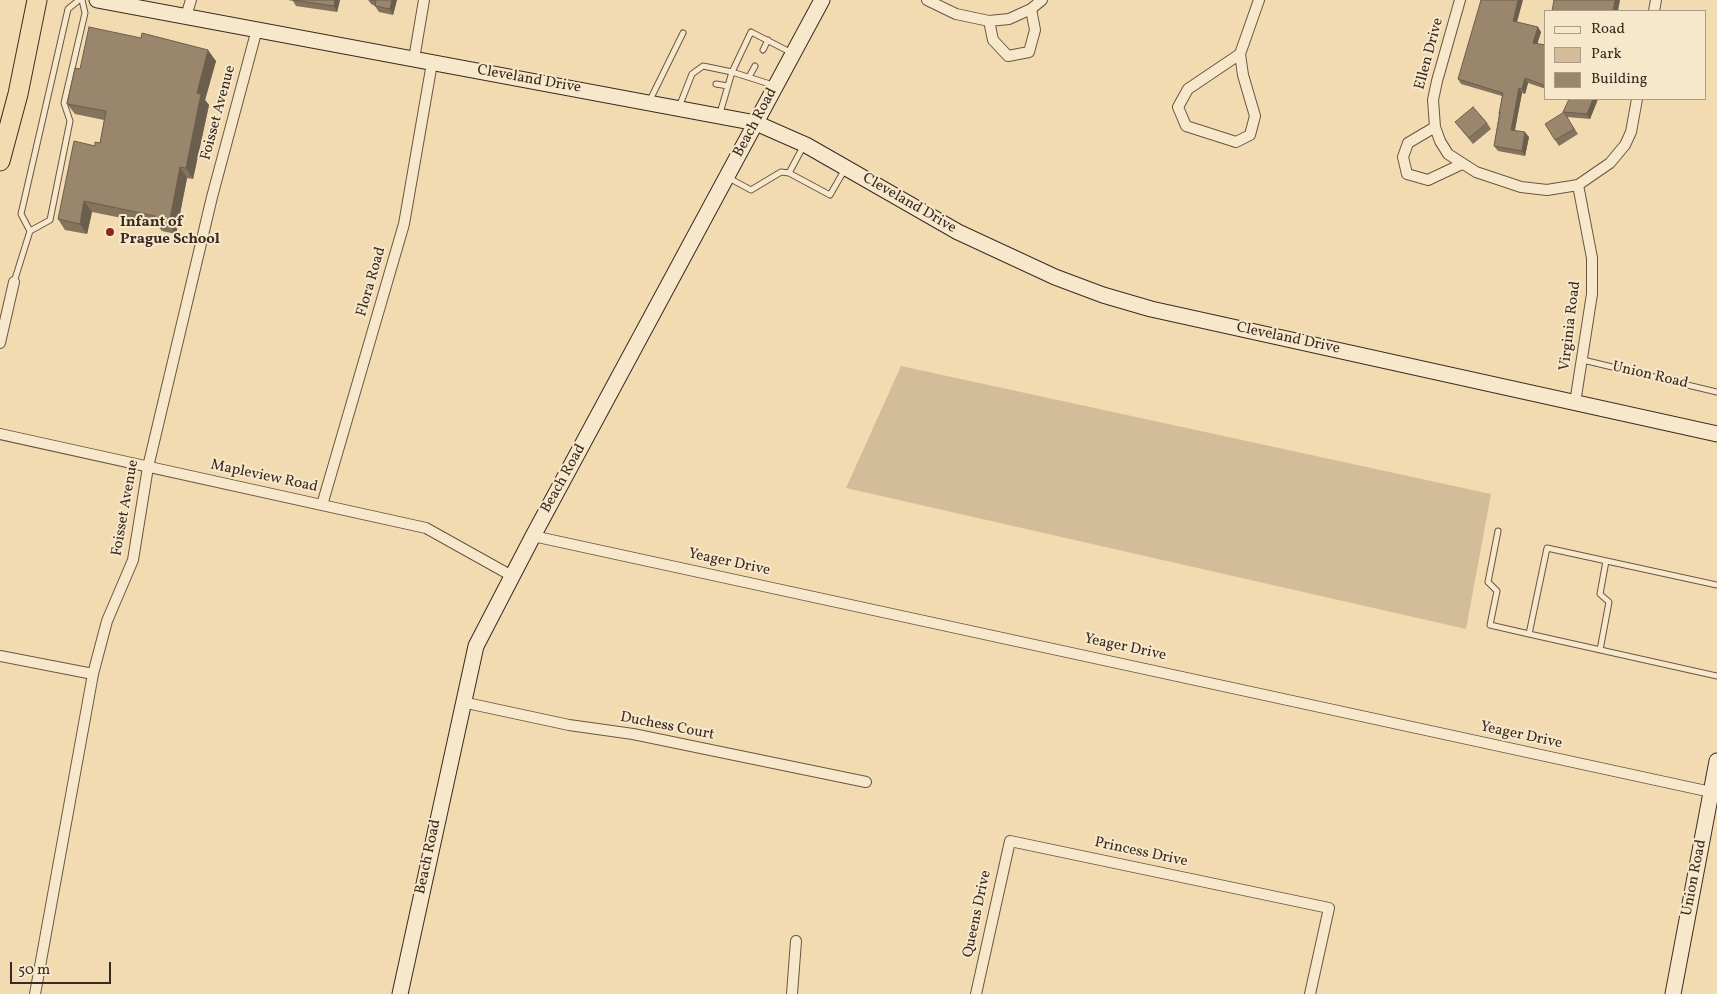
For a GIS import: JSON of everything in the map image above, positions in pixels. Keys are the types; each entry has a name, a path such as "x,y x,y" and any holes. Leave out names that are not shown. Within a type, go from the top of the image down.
{"highway":[{"path":"0,161 18,94 37,0"}],"street":[{"name":"Cleveland Drive","path":"97,0 756,123 804,144 958,232 1055,277 1103,294 1151,309 1717,434"},
{"path":"186,16 191,0"},
{"path":"414,59 424,0"},
{"name":"Beach Road","path":"400,994 462,702 476,646 532,536 822,0"},
{"path":"926,0 956,14 990,22 1009,19 1031,9 1042,0"},
{"path":"1240,54 1188,89 1178,107 1186,126 1236,142 1250,135 1255,116 1243,75 1240,54 1259,0"},
{"name":"Ellen Drive","path":"1460,0 1436,81 1434,100 1434,127 1448,154 1462,164 1489,177 1521,187 1547,190 1578,185"},
{"path":"990,22 993,40 1008,56 1029,52 1035,30 1031,9"},
{"name":"Foisset Avenue","path":"35,994 93,674 107,621 133,560 148,467 212,197 257,29"},
{"name":"Flora Road","path":"322,505 404,224 432,63"},
{"path":"1578,185 1610,163 1625,145 1631,132 1637,100"},
{"path":"1434,127 1408,143 1403,157 1407,174 1428,180 1462,164"},
{"name":"Virginia Road","path":"1575,403 1592,301 1592,273 1578,185"},
{"path":"0,343 14,282"},
{"name":"Mapleview Road","path":"0,434 426,528 512,576"},
{"name":"Yeager Drive","path":"532,536 1711,792"},
{"path":"0,656 93,674"},
{"name":"Duchess Court","path":"462,702 569,725 634,734 866,782"},
{"name":"Union Road","path":"1673,994 1717,761"},
{"name":"Princess Drive","path":"1010,841 1329,908 1310,994"},
{"name":"Queens Drive","path":"976,994 1010,841"},
{"path":"792,994 796,941"}],"lane":[{"path":"14,282 30,231 50,220 70,121 64,103 85,13 80,0 68,9 21,214 30,231"},
{"path":"719,116 732,72 751,32 794,53"},
{"path":"649,102 683,33"},
{"path":"763,50 768,40"},
{"path":"678,108 692,74 703,66 732,72 776,86"},
{"path":"749,77 755,66"},
{"path":"690,79 698,80"},
{"path":"716,84 728,86"},
{"path":"789,173 804,144"},
{"path":"727,177 751,190 781,172 789,173 830,195 846,168"},
{"name":"Union Road","path":"1583,360 1717,392"},
{"path":"1498,531 1488,582 1497,591 1490,625 1717,676"},
{"path":"1529,634 1547,548 1717,585"},
{"path":"1600,650 1610,602 1600,594 1606,561"}],"green space":[{"path":"901,366 1491,494 1466,629 846,488"}],"building":[{"path":"293,0 335,0 334,6"},
{"path":"371,0 392,0 390,9 375,6 376,1"},
{"path":"1481,0 1518,0 1513,21 1538,27 1533,43 1544,45 1544,85 1525,78 1522,89 1519,88 1511,130 1525,132 1522,151 1494,146 1503,93 1458,79"},
{"path":"1554,0 1615,0 1613,10 1552,10"},
{"path":"89,27 141,38 142,33 208,50 197,93 201,94 186,168 180,167 169,224 154,221 155,216 84,201 80,224 58,219 74,141 95,146 95,142 100,143 106,111 67,104 75,68 80,69"},
{"path":"1569,100 1593,100 1587,114 1563,112"},
{"path":"1473,107 1487,123 1469,138 1455,122"},
{"path":"1564,112 1574,129 1555,140 1545,124"}],"place":[{"name":"Infant of Prague School","path":"110,232"}]}
